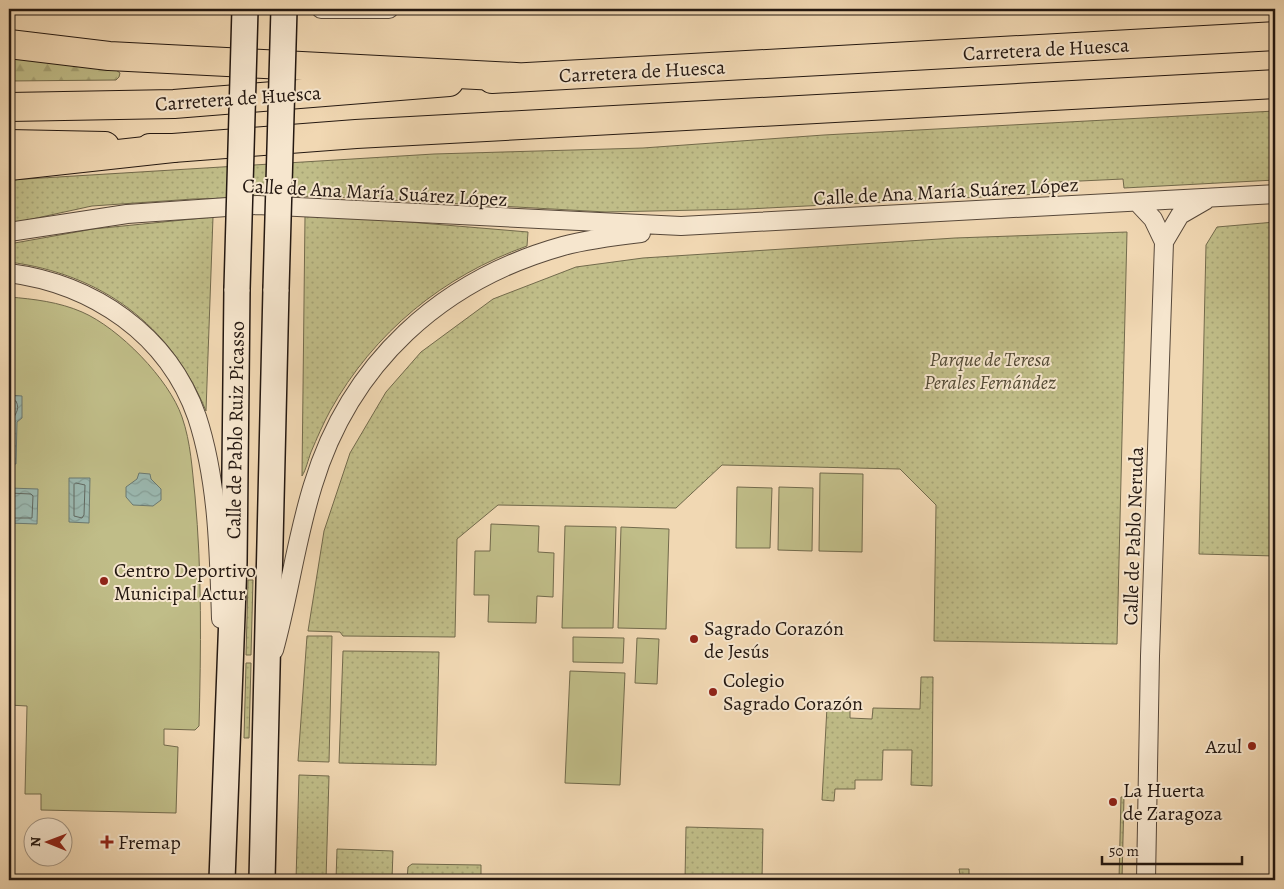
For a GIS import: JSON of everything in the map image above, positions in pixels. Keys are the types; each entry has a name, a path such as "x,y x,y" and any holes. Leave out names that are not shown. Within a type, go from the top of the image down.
{"highway":[{"name":"Carretera de Huesca","path":"9,107 174,104 516,77 1275,36"},
{"path":"9,44 109,56 516,77"},
{"path":"9,166 173,148 356,134 1275,84"},
{"path":"9,144 173,148"}],"main road":[{"name":"Calle de Pablo Ruiz Picasso","path":"222,880 234,562 237,289 245,9"},
{"name":"Calle de Pablo Ruiz Picasso","path":"262,880 284,9"}],"street":[{"path":"321,9 389,9"},
{"name":"Calle de Ana María Suárez López","path":"9,232 127,214 257,205 681,226 1275,194"},
{"name":"Calle de Ana María Suárez López","path":"1164,242 1180,215 1192,206 1213,197"},
{"name":"Calle de Pablo Neruda","path":"1138,202 1153,219 1164,242 1150,647 1146,880"},
{"name":"Calle de Ana María Suárez López","path":"268,675 286,608 305,513 327,446 346,406 369,372 388,350 406,332 450,296 479,278 508,264 580,242 681,226"},
{"path":"9,273 61,284 90,296 111,308 132,324 154,345 171,368 190,400 202,435 213,492 228,736"}],"green space":[{"path":"9,57 116,70 120,73 116,80 9,81"},
{"path":"1275,111 1275,180 1124,188 1123,179 1059,182 1059,193 748,209 606,212 319,196 193,199 92,206 9,224 9,180 434,154 643,148 824,135"},
{"path":"305,216 373,219 528,232 527,246 496,258 467,273 413,310 390,332 348,382 330,411 302,476"},
{"path":"213,217 206,411 191,380 173,353 152,329 128,308 102,291 74,278 42,268 9,262 9,244 93,229"},
{"path":"1275,222 1275,556 1199,554 1206,245 1217,227"},
{"name":"Parque de Teresa Perales Fernández","path":"1127,232 1117,644 934,641 936,505 900,469 722,465 676,508 498,505 457,539 455,637 343,636 340,632 308,631 324,531 350,453 386,392 421,352 493,299 576,267 643,258 955,238"},
{"name":"Centro Deportivo Municipal Actur","path":"9,297 55,303 82,312 111,330 141,356 154,371 166,387 182,417 191,456 195,496 200,582 200,668 199,726 195,730 164,729 164,745 178,747 176,813 41,810 41,794 25,794 27,706 9,705"},
{"path":"820,473 863,474 862,552 819,551"},
{"path":"737,487 772,488 770,548 736,548"},
{"path":"779,487 813,488 812,551 778,550"},
{"path":"491,524 539,526 538,552 554,553 553,597 537,596 536,623 488,622 489,595 474,595 475,551 490,551"},
{"path":"565,526 616,527 613,628 562,628"},
{"path":"621,527 669,529 666,629 618,628"},
{"path":"248,580 253,580 251,655 246,655"},
{"path":"307,636 332,636 329,762 298,761"},
{"path":"573,637 624,638 623,663 573,662"},
{"path":"637,638 659,639 657,684 635,683"},
{"path":"343,651 439,652 436,765 339,763"},
{"path":"246,663 251,663 249,738 244,738"},
{"path":"570,671 625,673 620,785 565,783"},
{"path":"921,677 933,677 932,786 911,785 912,750 883,750 882,780 855,780 855,789 835,789 834,801 822,800 827,707 850,708 850,718 872,719 873,708 920,709"},
{"path":"299,775 329,776 326,880 296,880"},
{"path":"1121,797 1124,797 1122,880 1119,880"},
{"path":"686,827 763,829 762,880 685,880"},
{"path":"337,849 393,851 392,880 336,880"},
{"path":"412,864 481,865 481,875 468,875 468,880 407,880 408,867"},
{"path":"959,869 969,869 969,878 993,880 961,880"}],"water":[{"path":"9,395 22,396 22,418 17,422 16,464 9,464"},
{"path":"139,473 150,474 151,479 161,489 161,500 153,506 133,505 126,497 126,487 137,479"},
{"path":"69,478 90,478 89,523 69,522"},
{"path":"9,488 38,489 37,524 9,523"}],"place":[{"name":"Centro Deportivo Municipal Actur","path":"104,581"},
{"name":"Sagrado Corazón de Jesús","path":"694,639"},
{"name":"Colegio Sagrado Corazón","path":"713,692"},
{"name":"Azul","path":"1252,746"},
{"name":"La Huerta de Zaragoza","path":"1113,802"},
{"name":"Fremap","path":"107,842"}]}
